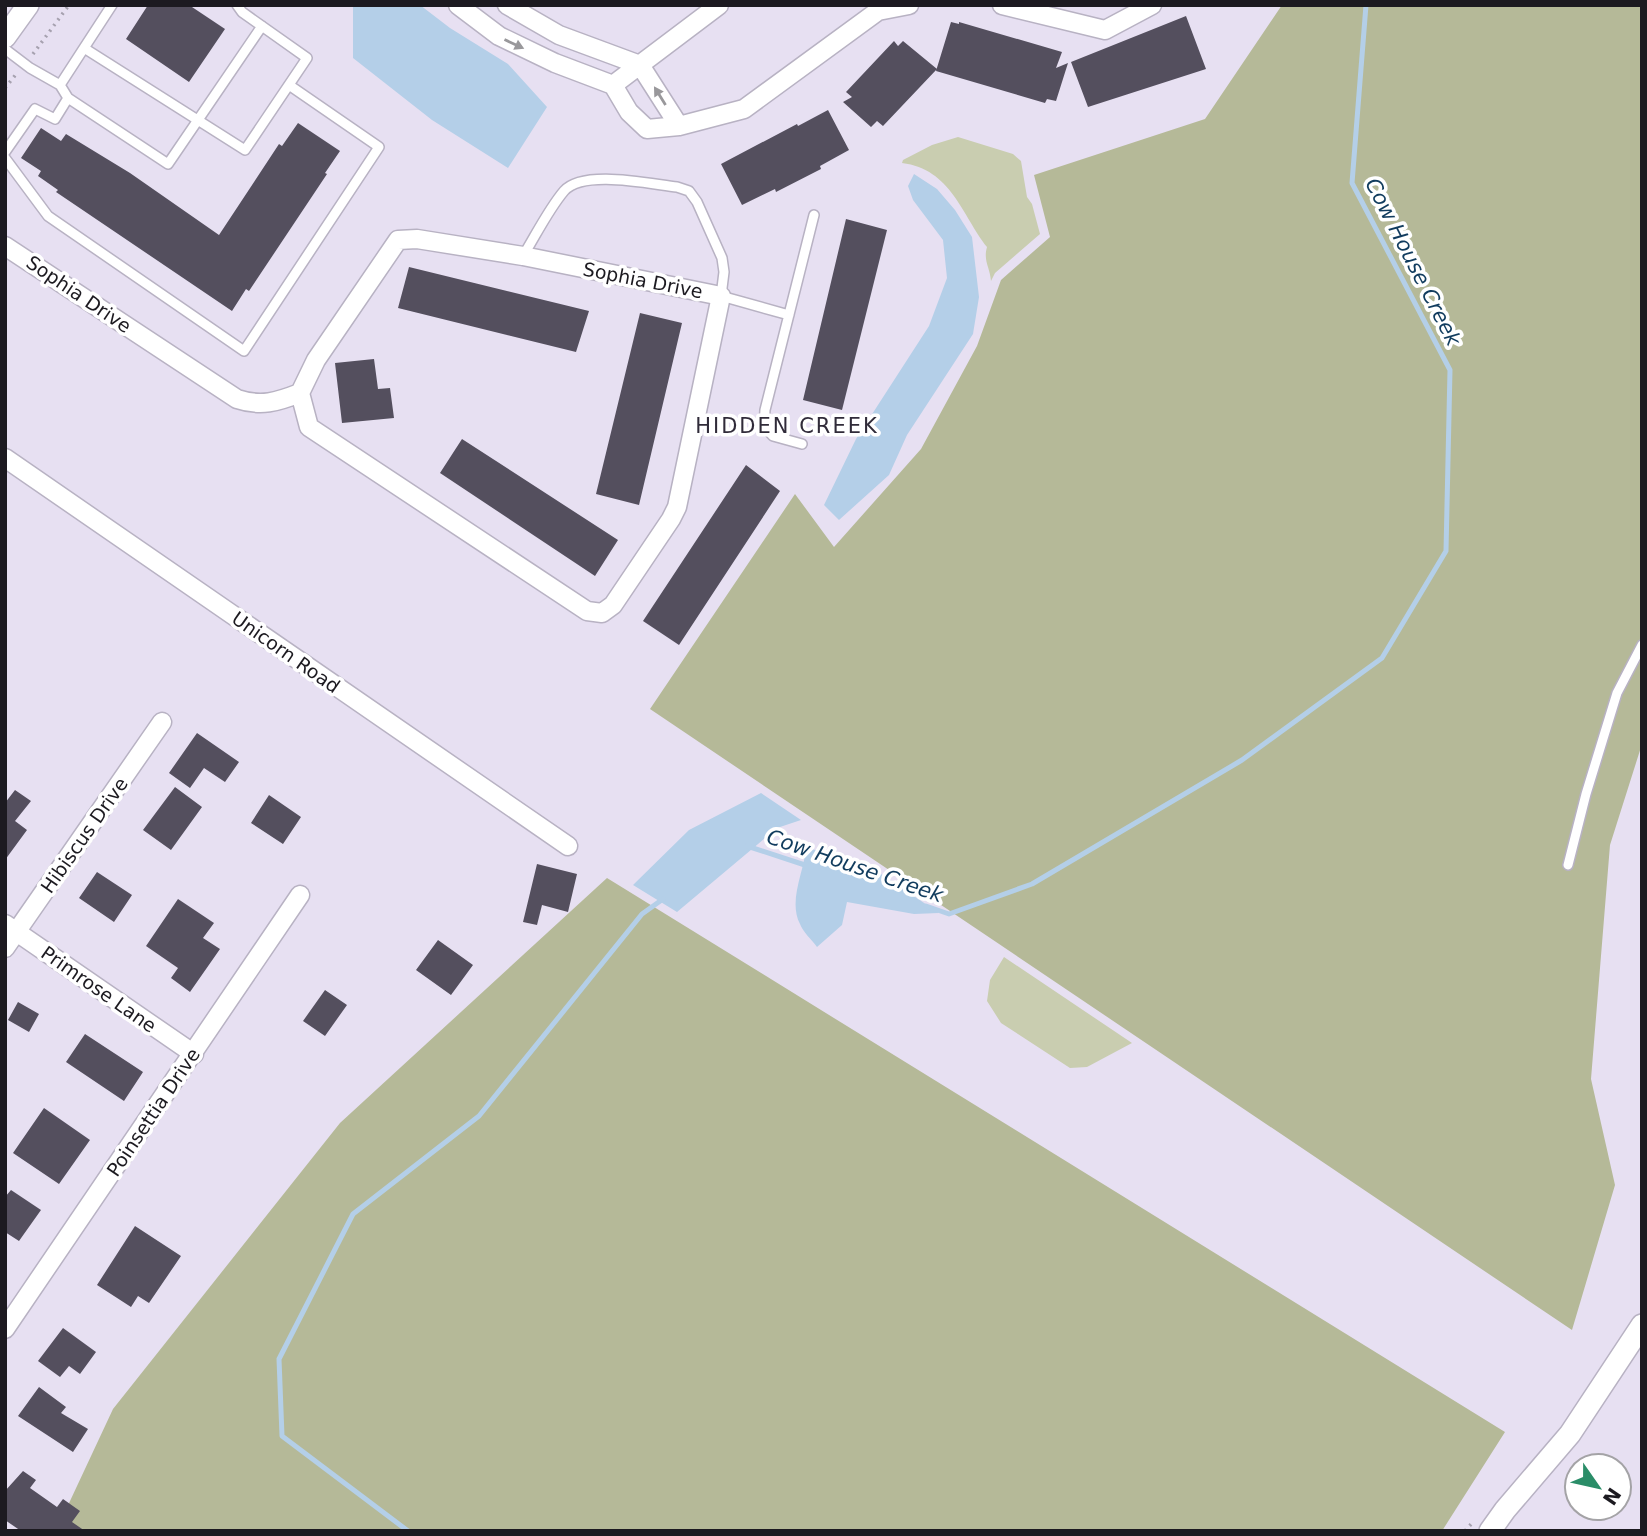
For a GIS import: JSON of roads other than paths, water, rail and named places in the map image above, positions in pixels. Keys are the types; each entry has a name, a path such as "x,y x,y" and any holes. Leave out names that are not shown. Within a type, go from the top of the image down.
{"street":[{"path":"5,37 28,5"},
{"path":"458,5 499,36 613,85 629,112 647,129 679,126 744,109 878,11 909,5"},
{"path":"507,5 559,35 640,65 679,126"},
{"path":"613,85 719,5"},
{"path":"1002,5 1105,30 1152,5"},
{"path":"548,59 559,35"},
{"name":"Sophia Drive","path":"417,239 523,256 721,296 677,507 613,605 602,613 587,611 309,427 300,393 316,360 398,240 417,239"},
{"name":"Sophia Drive","path":"5,246 237,399 251,404 270,404 300,393"},
{"name":"Unicorn Road","path":"5,458 568,846"},
{"name":"Hibiscus Drive","path":"5,948 11,928 162,722"},
{"name":"Poinsettia Drive","path":"5,1329 300,895"},
{"name":"Primrose Lane","path":"11,928 194,1054"},
{"path":"1490,1531 1570,1434 1639,1336"}],"lane":[{"path":"60,85 112,5"},
{"path":"84,48 245,150 307,58 237,5"},
{"path":"5,49 30,68 60,85 68,98 168,164 262,26"},
{"path":"5,158 48,216 244,351 379,147 289,85"},
{"path":"5,152 35,110 55,119 68,98"},
{"path":"523,256 565,189 579,181 594,179 677,187 689,191 697,202 722,258 724,272 721,296 789,315"},
{"path":"802,444 773,436 764,426 765,410 814,215"},
{"path":"1568,866 1616,693 1642,645"}],"water":[{"path":"353,5 420,5 450,28 508,64 547,107 508,168 432,120 353,58"},
{"path":"914,174 937,189 955,210 972,237 979,297 973,334 907,435 889,475 839,520 824,505 856,439 929,326 947,278 943,240 913,200 908,186"},
{"path":"761,793 801,820 777,828 677,912 633,885 689,830"},
{"path":"806,848 830,853 859,867 878,872 939,913 914,914 847,902 842,925 817,947 801,927 796,906"}],"waterway":[{"name":"Cow House Creek","path":"926,906 949,914 1032,884 1242,760 1382,658 1446,551 1450,370 1352,183 1366,5"},
{"name":"Cow House Creek","path":"747,846 811,867"},
{"name":"Cow House Creek","path":"408,1531 282,1436 279,1359 353,1214 479,1116 642,914 663,899"}],"district":[{"name":"HIDDEN CREEK","path":"787,426"}]}
